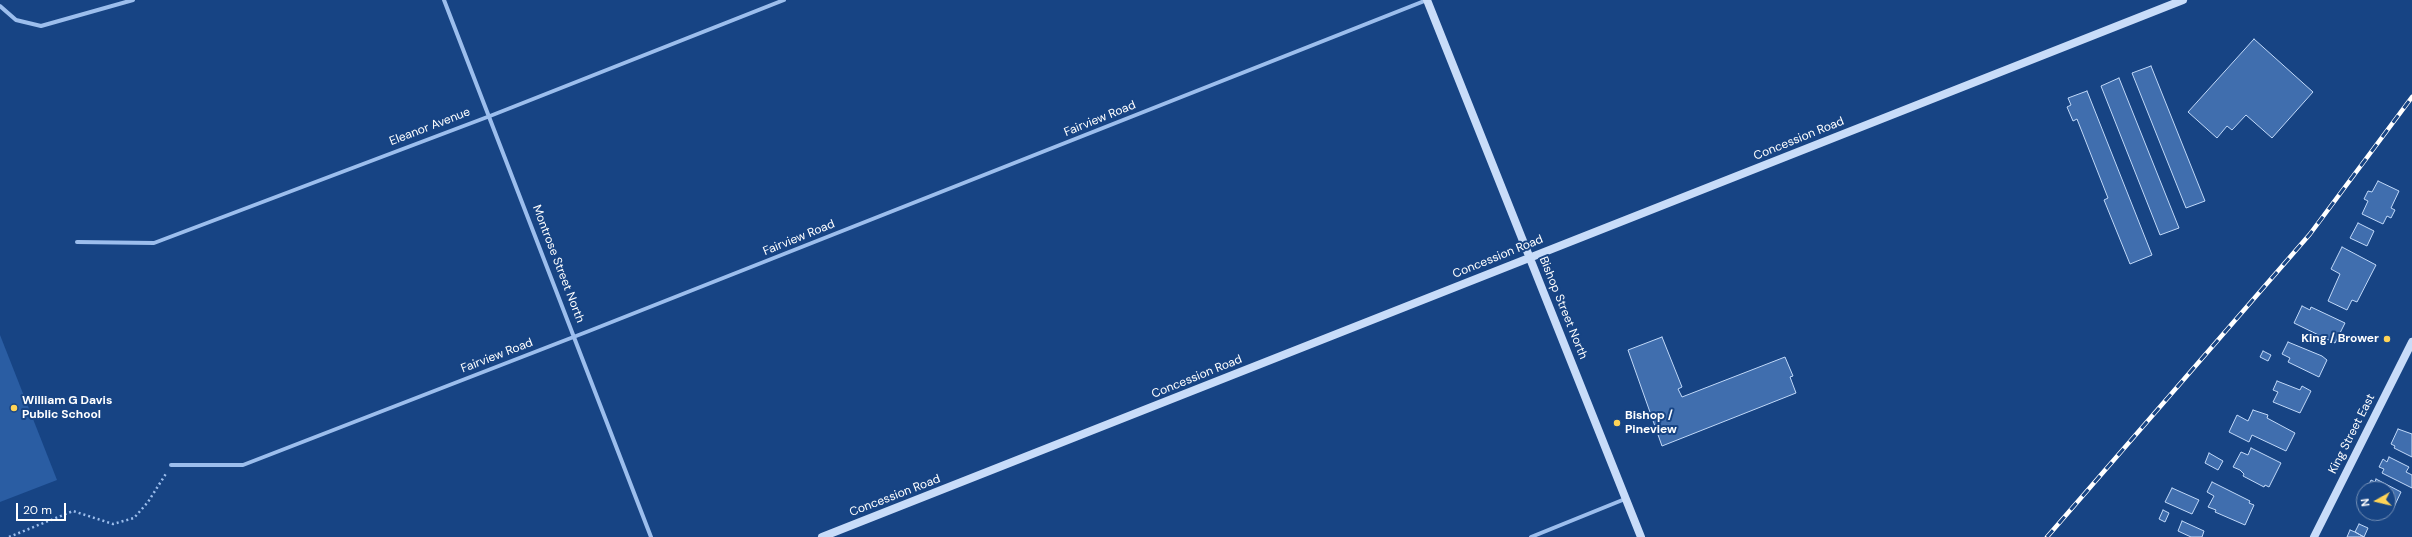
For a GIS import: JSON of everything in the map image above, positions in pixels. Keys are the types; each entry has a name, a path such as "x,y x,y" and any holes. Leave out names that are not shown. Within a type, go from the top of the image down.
{"main road":[{"name":"Bishop Street North","path":"1427,0 1641,537"},
{"name":"Concession Road","path":"822,537 2183,0"},
{"name":"King Street East","path":"2314,537 2412,342"}],"street":[{"path":"0,6 16,20 41,26 133,0"},
{"name":"Montrose Street North","path":"444,0 651,537"},
{"name":"Eleanor Avenue","path":"77,242 154,243 490,116 784,0"},
{"name":"Fairview Road","path":"171,465 243,465 575,337 1427,0"},
{"path":"1531,537 1626,499"}],"path":[{"path":"9,537 74,511 113,524 134,518 148,502 171,465"}],"shaded area":[{"path":"0,335 57,480 0,502"}],"building":[{"path":"2254,39 2313,92 2272,138 2246,115 2232,130 2227,126 2217,138 2188,112"},
{"path":"2151,66 2205,201 2186,208 2132,73"},
{"path":"2119,78 2179,228 2160,235 2101,86"},
{"path":"2087,91 2152,255 2130,264 2104,200 2108,198 2077,119 2073,121 2067,107 2071,105 2068,98"},
{"path":"2378,181 2399,191 2391,208 2395,210 2391,218 2387,216 2383,224 2362,214 2368,201 2364,199 2368,191 2372,192"},
{"path":"2358,223 2374,231 2367,246 2350,238"},
{"path":"2342,247 2376,265 2357,302 2352,300 2347,310 2328,301 2340,274 2331,269"},
{"path":"2302,306 2310,310 2311,307 2345,323 2335,343 2294,323"},
{"path":"1662,337 1682,387 1678,389 1682,397 1785,357 1793,376 1790,377 1796,393 1662,446 1628,350"},
{"path":"2288,342 2322,356 2327,360 2319,377 2288,362 2290,358 2282,354"},
{"path":"2263,351 2271,355 2268,361 2260,357"},
{"path":"2277,381 2300,390 2302,386 2311,391 2300,413 2273,402 2278,392 2273,390"},
{"path":"2253,410 2268,415 2267,418 2295,433 2286,451 2252,435 2249,442 2229,432 2237,415 2248,421"},
{"path":"2398,429 2412,434 2412,457 2394,448 2395,446 2391,444"},
{"path":"2251,448 2281,463 2269,487 2265,485 2264,487 2243,476 2244,474 2240,470 2233,467 2241,452 2248,455"},
{"path":"2209,453 2223,461 2218,470 2205,463"},
{"path":"2389,457 2409,467 2406,472 2412,475 2412,488 2382,473 2384,469 2379,467 2383,459 2387,462"},
{"path":"2212,482 2250,501 2249,503 2254,505 2245,525 2215,512 2216,510 2208,507 2214,496 2207,492"},
{"path":"2172,488 2199,500 2192,514 2165,502"},
{"path":"2396,489 2401,492 2396,503"},
{"path":"2163,510 2169,513 2165,522 2159,519"},
{"path":"2182,521 2204,531 2202,537 2191,537 2178,531"},
{"path":"2359,524 2368,528 2364,537 2355,532"},
{"path":"2350,530 2355,532 2364,537 2347,537"}],"railway":[{"path":"2047,537 2310,234 2412,97"}],"place":[{"name":"King / Brower","path":"2387,339"},
{"name":"William G Davis Public School","path":"14,408"},
{"name":"Bishop / Pineview","path":"1617,423"}]}
